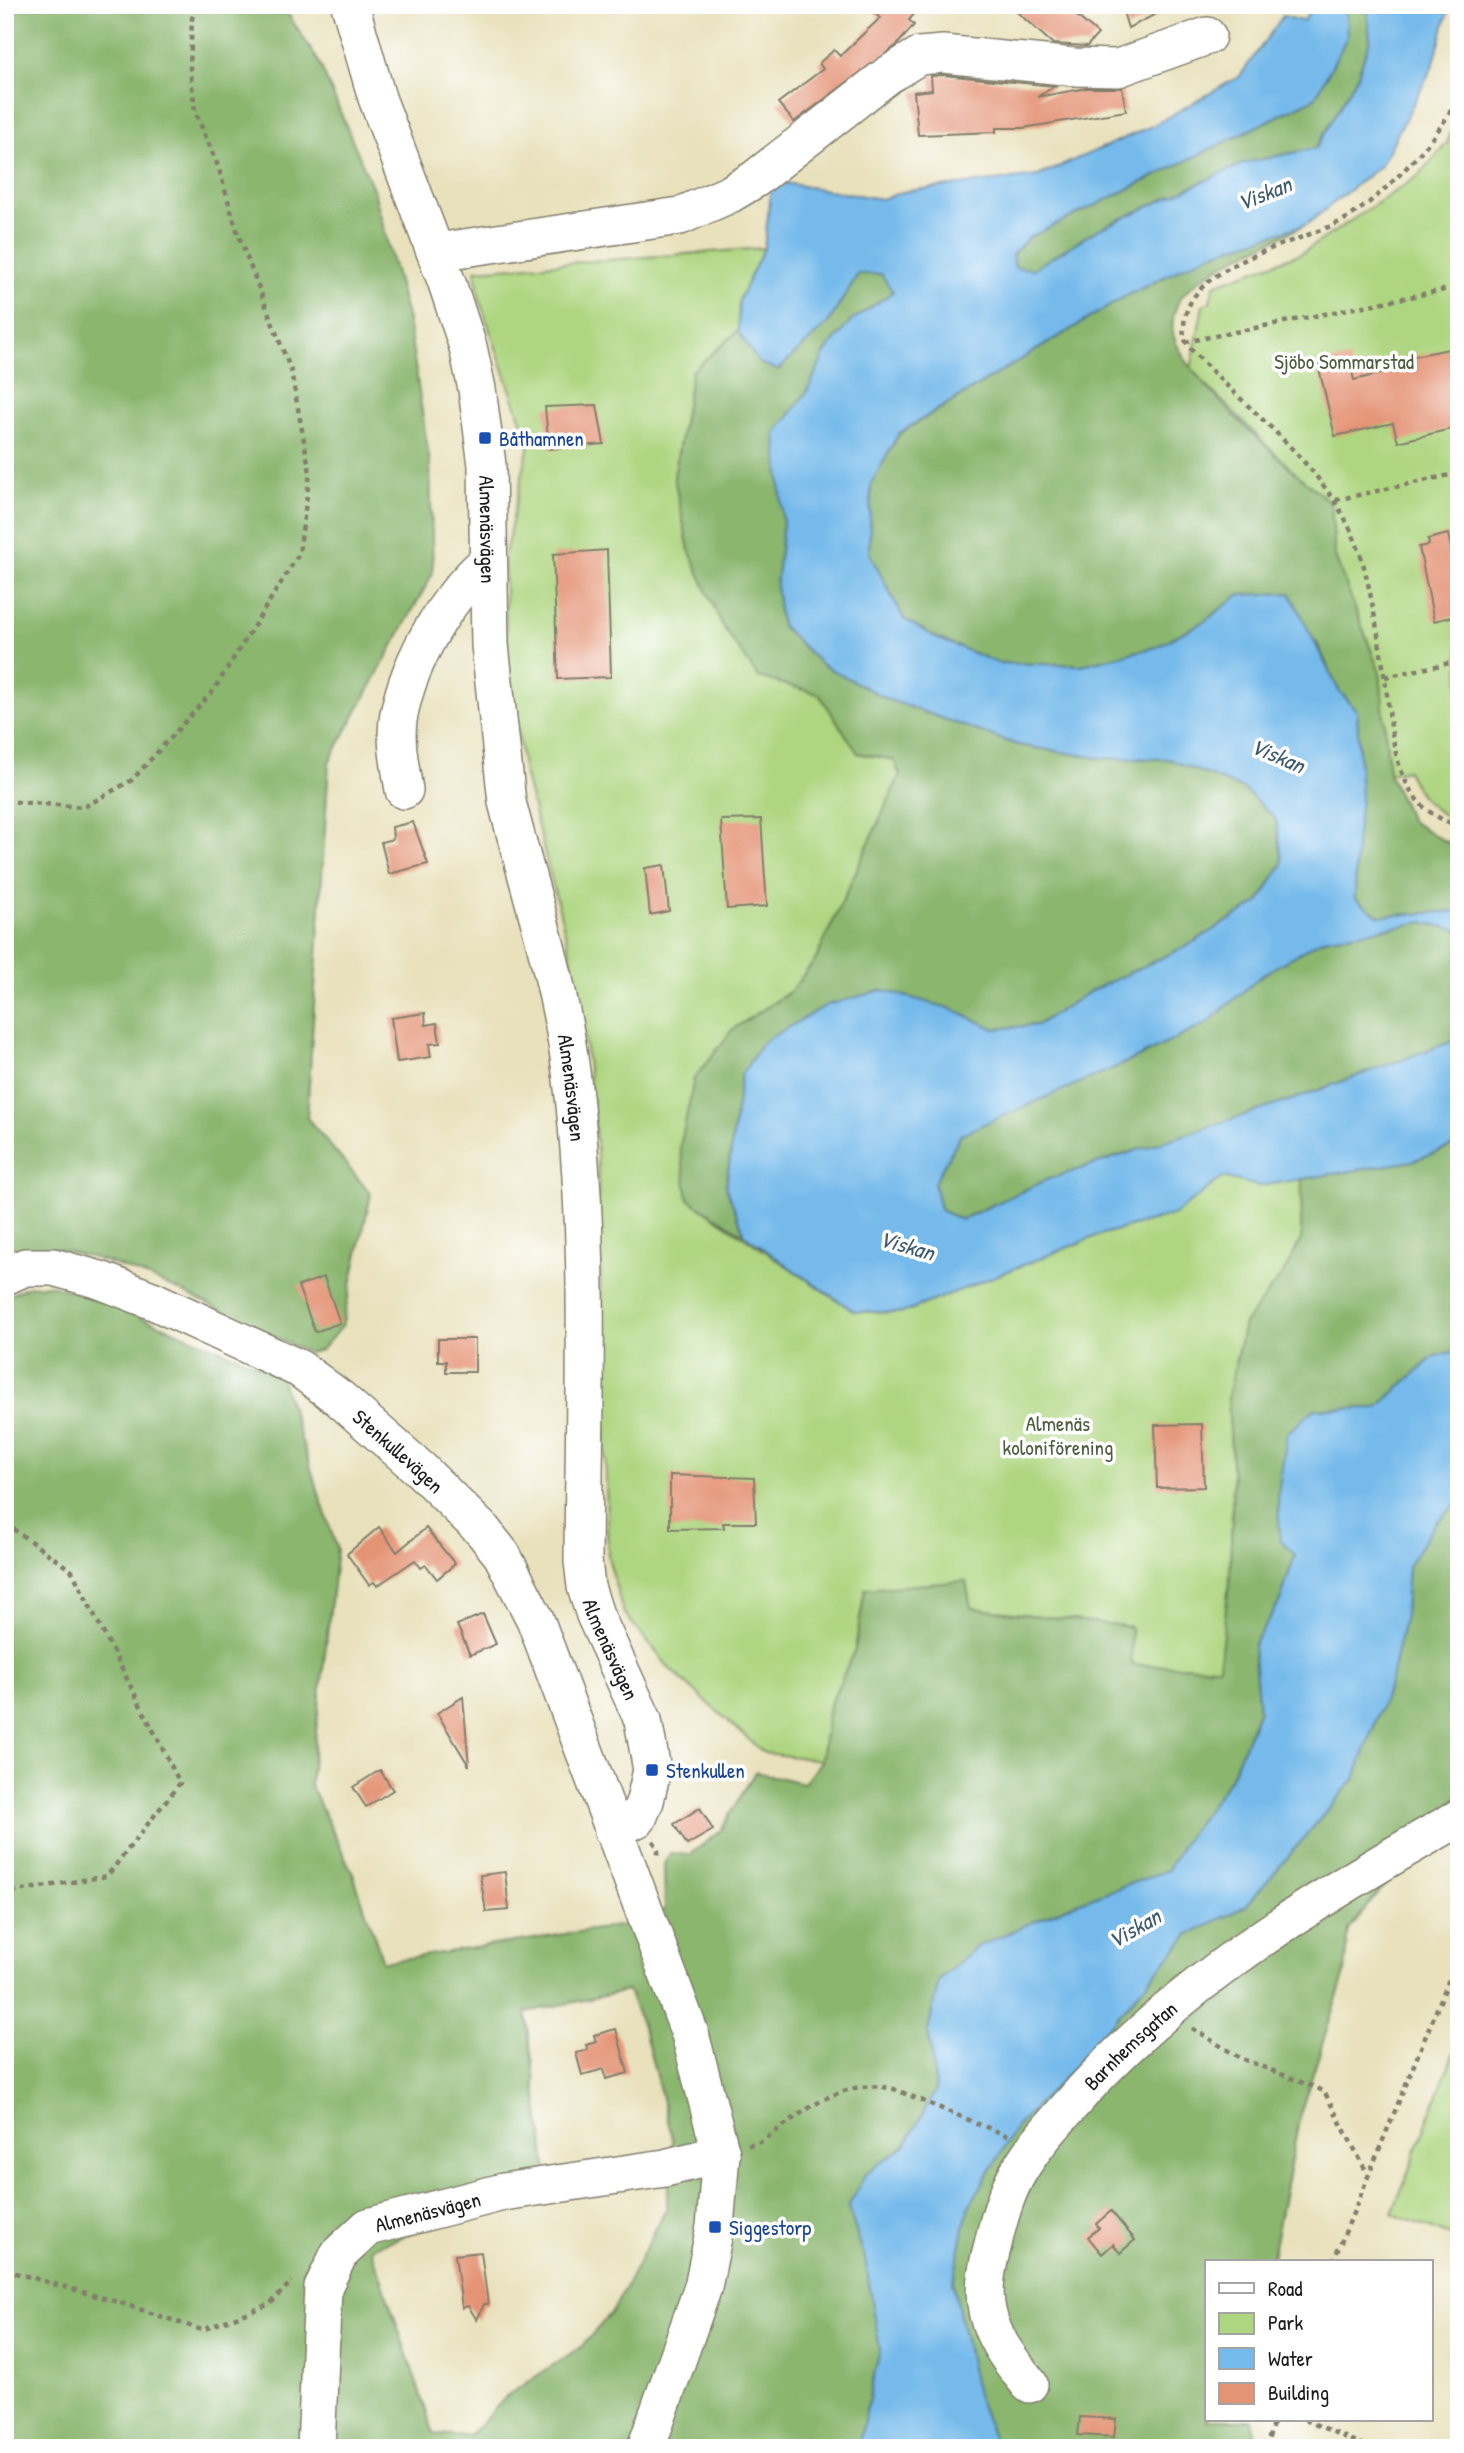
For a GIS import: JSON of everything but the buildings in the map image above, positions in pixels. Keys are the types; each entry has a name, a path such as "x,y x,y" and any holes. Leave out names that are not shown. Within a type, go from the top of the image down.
{"street":[{"name":"Almenäsvägen","path":"350,5 391,137 437,252 468,347 485,438 487,562 496,716 507,802 560,1007 575,1112 584,1328 583,1561 586,1587 643,1720 652,1770 646,1801 638,1818 613,1831"},
{"path":"437,252 680,216 730,194 755,179 888,75 919,56 943,54 1074,67 1118,68 1207,36"},
{"path":"404,790 397,746 399,714 413,673 440,614 463,582 487,562"},
{"name":"Stenkullevägen","path":"5,1276 25,1267 52,1267 100,1280 166,1307 300,1369 339,1398 420,1469 483,1531 502,1555 535,1619 613,1831"},
{"name":"Barnhemsgatan","path":"1029,2384 1008,2359 996,2334 984,2292 1001,2208 1019,2171 1051,2126 1109,2063 1172,2005 1269,1933 1374,1866 1459,1818"},
{"path":"613,1831 690,2034 721,2154 715,2227 703,2287 646,2448"},
{"name":"Almenäsvägen","path":"316,2448 323,2287 339,2254 368,2227 503,2192 665,2168 721,2154"}],"path":[{"path":"5,801 84,807 132,780 213,691 299,554 310,473 291,371 238,234 218,166 195,111 190,69 192,18 198,5"},
{"path":"1459,92 1457,106 1420,152 1366,206 1345,220 1300,236 1232,267 1195,293 1186,310 1185,342 1206,366 1311,466 1336,500 1357,542 1363,564 1385,677 1394,746 1402,774 1416,799 1432,813 1459,826"},
{"path":"1185,342 1459,287"},
{"path":"1336,500 1459,473"},
{"path":"1385,677 1459,661"},
{"path":"5,1524 72,1571 180,1783 107,1876 5,1893"},
{"path":"1334,2260 1459,1955"},
{"path":"1149,2026 1191,2028 1240,2058 1324,2091 1367,2174"},
{"path":"721,2154 760,2142 838,2091 874,2085 894,2090 1013,2138"},
{"path":"5,2270 121,2303 202,2330 270,2304 298,2275"},
{"path":"1266,2448 1273,2422"},
{"path":"1310,2422 1371,2448"}],"green space":[{"path":"5,5 282,5 319,62 374,191 408,320 430,464 433,573 329,762 307,1118 371,1194 342,1326 321,1350 309,1353 186,1293 122,1267 44,1247 5,1256"},
{"path":"1345,5 1367,5 1370,40 1357,77 1316,148 1244,163 1097,230 1033,269 1015,268 1012,255 1028,238 1315,98 1347,37"},
{"name":"Sjöbo Sommarstad","path":"1459,111 1459,821 1433,808 1416,788 1407,770 1389,774 1380,673 1335,557 1331,503 1296,474 1191,370 1203,305 1210,302 1214,285 1302,253 1418,176 1447,143"},
{"path":"1307,224 1223,265 1193,285 1177,305 1173,321 1174,337 1183,355 1219,400 1268,448 1331,503 1335,557 1380,673 1389,774 1411,821 1446,842 1459,844 1459,911 1379,916 1355,899 1356,843 1361,797 1357,711 1339,691 1316,641 1239,595 1205,621 1156,647 1081,665 998,663 939,639 904,619 869,553 871,484 899,434 1126,296 1210,254"},
{"name":"Almenäs koloniförening","path":"764,248 739,300 738,331 692,371 674,477 689,550 722,625 758,677 819,694 858,753 894,760 900,775 816,959 791,991 732,1030 688,1199 853,1311 902,1313 1099,1235 1173,1215 1223,1177 1259,1186 1302,1179 1301,1240 1284,1272 1244,1324 1228,1397 1233,1482 1230,1574 1220,1668 1131,1665 1131,1627 971,1608 865,1589 855,1650 829,1706 821,1760 764,1753 671,1670 623,1612 608,1557 597,1147 584,1033 572,960 523,768 507,657 504,558 529,444 480,301 475,270"},
{"path":"858,274 882,274 893,292 851,321 826,351 807,392 776,433 783,523 776,585 781,626 821,664 887,699 1018,745 1100,758 1169,759 1244,789 1276,819 1283,863 1259,902 1187,946 1091,991 1037,1025 995,1029 949,1008 741,1075 726,1187 745,1235 688,1199 680,1147 694,1079 732,1030 791,991 816,959 900,775 894,760 858,753 819,694 758,677 722,625 689,550 674,477 692,371 738,331 759,363 828,323"},
{"path":"1423,922 1459,930 1459,1039 1294,1099 1046,1180 960,1220 940,1210 934,1183 960,1134 1132,1060 1206,1024 1262,975 1323,939"},
{"path":"1459,1144 1459,1350 1433,1357 1377,1408 1315,1409 1278,1494 1280,1538 1295,1555 1279,1603 1253,1645 1259,1710 1230,1779 1183,1843 1168,1871 1074,1904 976,1947 939,1980 928,2031 936,2090 905,2146 866,2173 849,2207 865,2258 880,2349 858,2448 5,2448 5,1297 29,1286 50,1285 94,1298 280,1374 337,1549 310,1784 353,1874 383,1962 624,1925 665,1910 664,1864 670,1853 690,1855 720,1831 755,1772 804,1783 821,1761 829,1706 855,1650 865,1589 966,1581 971,1608 1131,1627 1132,1665 1219,1667 1230,1574 1233,1482 1228,1397 1244,1324 1284,1272 1301,1240 1302,1179 1412,1161","holes":["628,1991 645,2034 673,2140 666,2209 613,2311 582,2346 508,2395 469,2436 434,2434 371,2248 421,2230 550,2195 526,2012"]},
{"path":"1459,1502 1459,1794 1349,1929 1345,1973 1300,2114 1271,2260 1205,2260 1205,2422 1252,2422 1256,2437 1299,2448 997,2448 977,2397 953,2283 968,2208 1017,2126 1072,2069 1189,1934 1246,1906 1355,1778 1391,1679 1405,1614 1408,1566 1435,1523"},
{"path":"1459,2039 1459,2239 1392,2214"}],"water":[{"name":"Viskan","path":"1314,5 1345,5 1347,37 1315,98 1028,238 1012,255 1015,267 1033,269 1097,230 1244,163 1316,148 1357,77 1370,40 1367,5 1450,5 1433,66 1381,165 1307,224 1210,254 1126,296 899,433 871,484 869,553 904,619 939,639 998,663 1082,665 1156,647 1205,621 1239,595 1290,593 1339,691 1357,711 1361,797 1356,843 1355,899 1379,916 1459,911 1459,930 1423,922 1323,939 1262,975 1206,1024 1132,1060 961,1134 934,1183 940,1210 961,1220 1046,1180 1294,1099 1459,1039 1459,1144 1412,1161 1259,1186 1223,1177 1173,1215 1099,1235 902,1313 854,1311 745,1235 726,1187 741,1075 763,1042 827,1005 882,990 949,1008 995,1029 1037,1025 1091,991 1187,946 1259,902 1283,863 1276,819 1244,789 1169,759 1100,758 1018,745 887,699 821,664 781,625 776,585 783,523 776,433 807,392 826,351 851,321 893,292 881,274 858,274 828,323 778,370 759,363 738,331 739,300 764,248 772,181 881,199 907,191 1038,176 1152,126 1240,76 1283,16 1303,21"},
{"name":"Viskan","path":"1459,1350 1459,1502 1435,1523 1408,1566 1405,1614 1391,1679 1355,1778 1246,1906 1189,1934 1072,2069 1017,2126 968,2208 953,2283 977,2397 997,2448 858,2448 880,2349 865,2258 848,2207 866,2173 905,2146 936,2090 928,2031 939,1980 976,1947 1074,1904 1168,1870 1183,1843 1230,1779 1259,1710 1253,1645 1279,1603 1295,1555 1280,1539 1278,1494 1287,1433 1315,1409 1377,1408 1433,1357"}],"place":[{"name":"Båthamnen","path":"485,438"},
{"name":"Stenkullen","path":"652,1770"},
{"name":"Siggestorp","path":"715,2227"}]}
